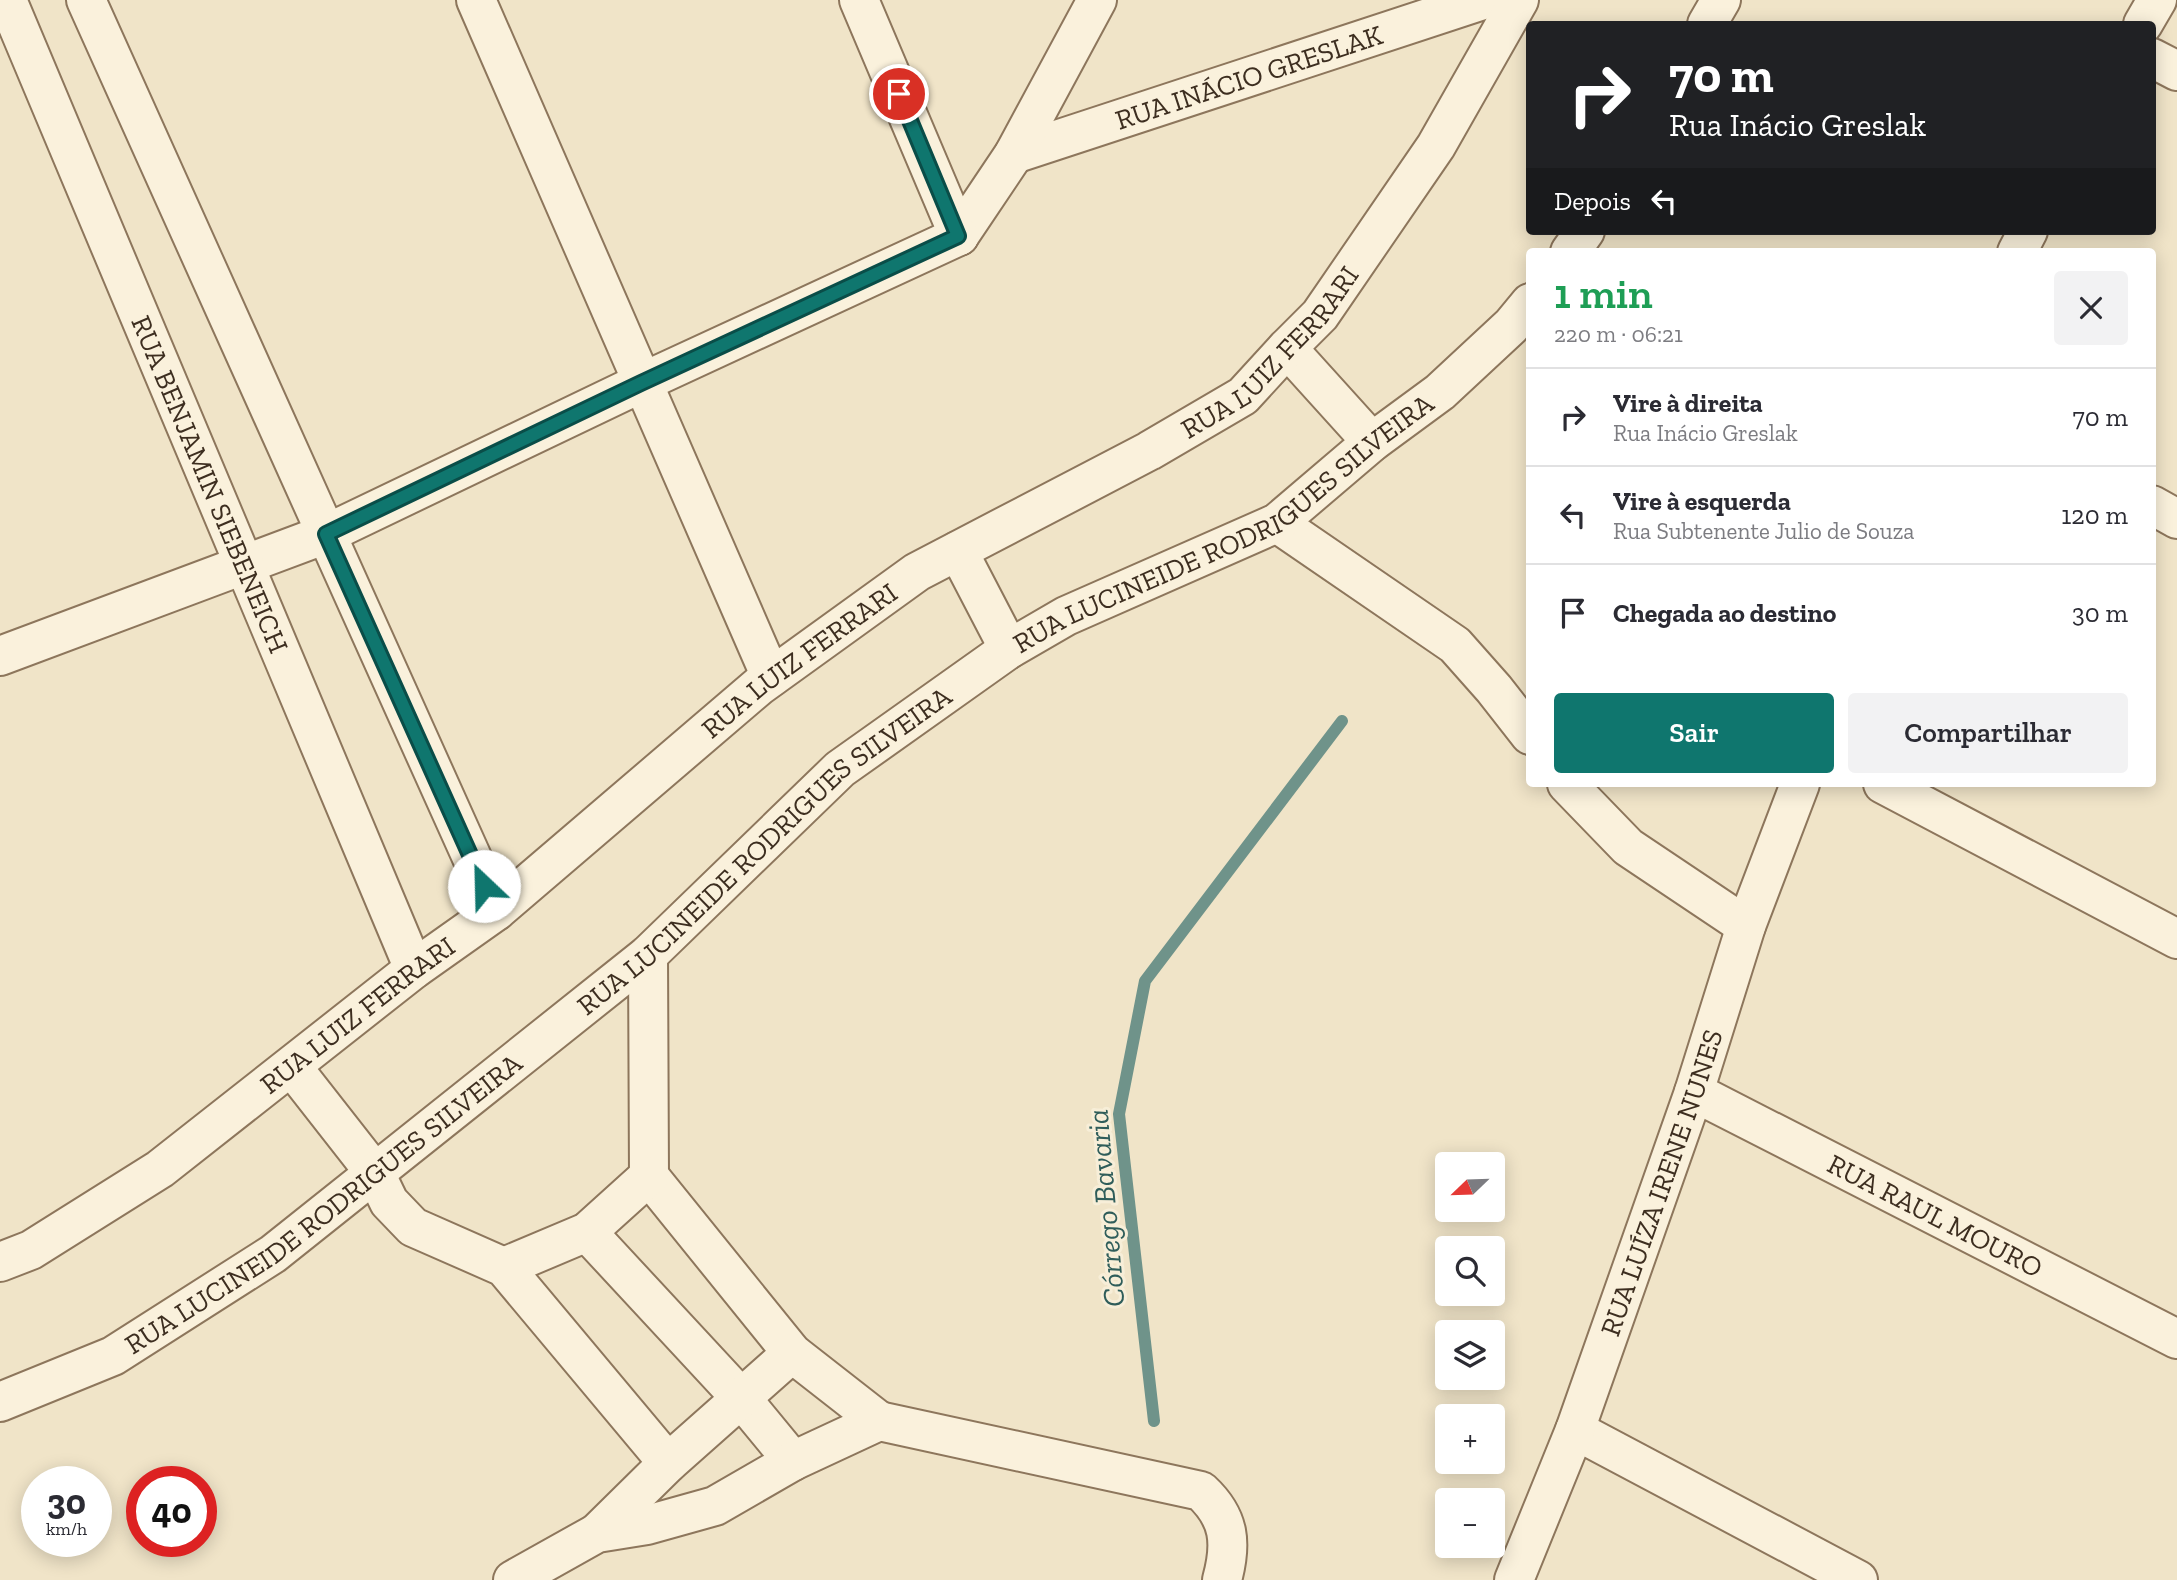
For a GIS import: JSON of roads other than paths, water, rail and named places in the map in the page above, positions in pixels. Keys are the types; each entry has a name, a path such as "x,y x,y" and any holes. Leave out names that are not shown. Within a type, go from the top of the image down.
{"street":[{"name":"RUA BENJAMIN SIEBENEICH","path":"7,0 414,969"},
{"path":"86,0 496,911"},
{"path":"476,0 771,677"},
{"path":"859,0 958,236"},
{"path":"0,656 326,534 641,383 958,236 1014,154 1097,0"},
{"name":"RUA INÁCIO GRESLAK","path":"1014,154 1483,0"},
{"name":"RUA LUIZ FERRARI","path":"0,1262 31,1250 160,1169 414,969 496,911 771,677 917,572 1149,451 1243,396 1320,316 1436,145 1519,0"},
{"path":"1709,21 1721,0"},
{"path":"2145,21 2157,0"},
{"path":"2156,60 2177,71"},
{"name":"RUA LUCINEIDE RODRIGUES SILVEIRA","path":"0,1402 113,1356 272,1254 649,956 840,769 1009,649 1066,616 1277,523 1372,442 1440,392 1511,326 1526,308"},
{"path":"1287,348 1372,442"},
{"path":"2156,507 2177,519"},
{"path":"1277,523 1455,645 1526,730"},
{"path":"958,551 1009,649"},
{"path":"1570,787 1628,847 1745,926"},
{"name":"RUA LUÍZA IRENE NUNES","path":"1514,1580 1575,1430 1694,1092 1745,926 1799,787"},
{"path":"1889,787 2177,939"},
{"path":"649,956 649,1176 792,1353 879,1421 1201,1491 1217,1506 1226,1527 1228,1560 1222,1580"},
{"path":"292,1067 375,1173 389,1202 413,1227 504,1267 668,1463"},
{"name":"RUA RAUL MOURO","path":"1694,1092 2177,1339"},
{"path":"504,1267 587,1232 649,1176"},
{"path":"587,1232 741,1398 793,1461"},
{"path":"513,1580 597,1533 668,1463 792,1353"},
{"path":"597,1533 647,1525 715,1506 793,1461 879,1421"},
{"path":"1575,1430 1858,1580"}],"waterway":[{"name":"Córrego Bavaria","path":"1154,1421 1119,1114 1145,981 1342,721"}]}
